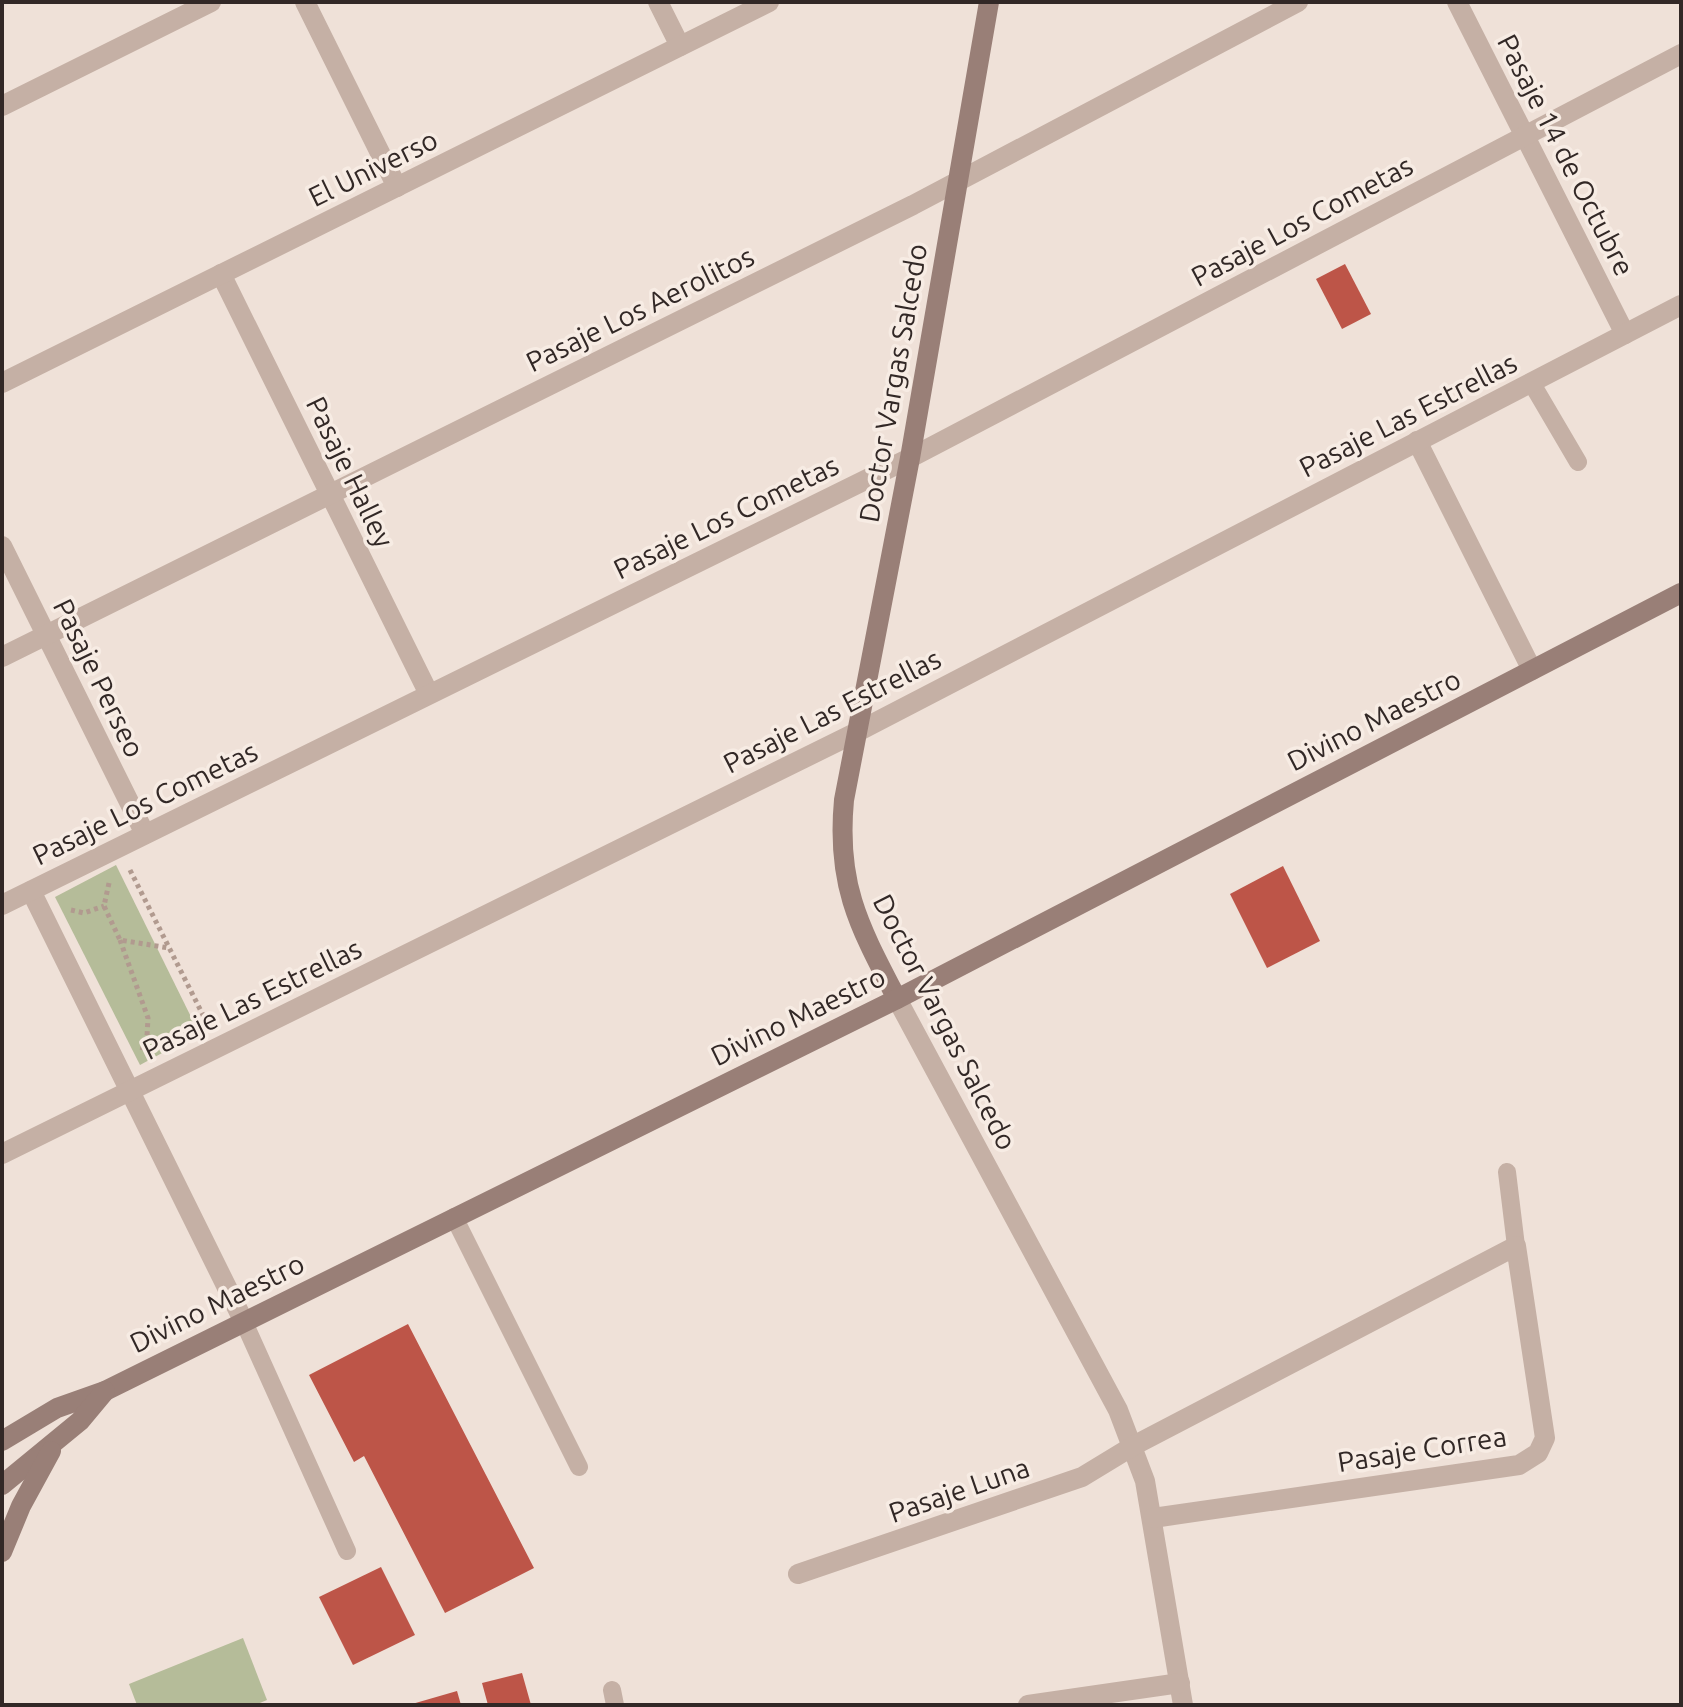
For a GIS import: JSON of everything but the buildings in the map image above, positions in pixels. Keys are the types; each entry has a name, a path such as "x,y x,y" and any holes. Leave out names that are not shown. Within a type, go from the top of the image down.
{"street":[{"path":"2,106 211,2"},
{"path":"305,2 397,187"},
{"path":"658,2 680,46"},
{"name":"El Universo","path":"2,383 769,2"},
{"name":"Doctor Vargas Salcedo","path":"989,2 910,458 857,732 842,824 845,877 862,930 1118,1410 1133,1446 1153,1518 1183,1705"},
{"name":"Pasaje Los Aerolitos","path":"2,657 958,181 1298,2"},
{"name":"Pasaje 14 de Octubre","path":"1457,2 1625,334"},
{"name":"Pasaje Los Cometas","path":"2,905 121,850 145,834 910,458 1681,54"},
{"name":"Pasaje Halley","path":"221,274 429,694"},
{"name":"Pasaje Las Estrellas","path":"2,1154 857,732 1681,305"},
{"path":"1417,441 1532,670"},
{"name":"Pasaje Perseo","path":"2,546 145,834"},
{"name":"Divino Maestro","path":"2,1441 57,1408 105,1391 243,1320 897,999 1681,593"},
{"path":"31,891 243,1320"},
{"path":"1133,1446 1516,1246"},
{"name":"Pasaje Correa","path":"1153,1518 1519,1465 1538,1453 1545,1438 1516,1246"},
{"name":"Divino Maestro","path":"2,1485 55,1444 80,1421 105,1391"},
{"path":"2,1552 21,1506 55,1444"},
{"name":"Pasaje Luna","path":"798,1574 1082,1477 1133,1446"},
{"path":"1028,1705 1180,1683"}],"lane":[{"path":"1531,382 1578,462"},
{"name":"Pasaje Correa","path":"1507,1172 1516,1246"},
{"path":"454,1217 579,1467"},
{"path":"243,1320 347,1551"}],"path":[{"path":"121,850 218,1047"},
{"path":"121,850 104,906 120,940 148,1018 142,1058 132,1041"},
{"path":"120,940 170,948"}],"green space":[{"path":"116,865 199,1033 140,1065 55,897"},
{"path":"243,1638 267,1700 255,1705 137,1705 129,1684"}]}
